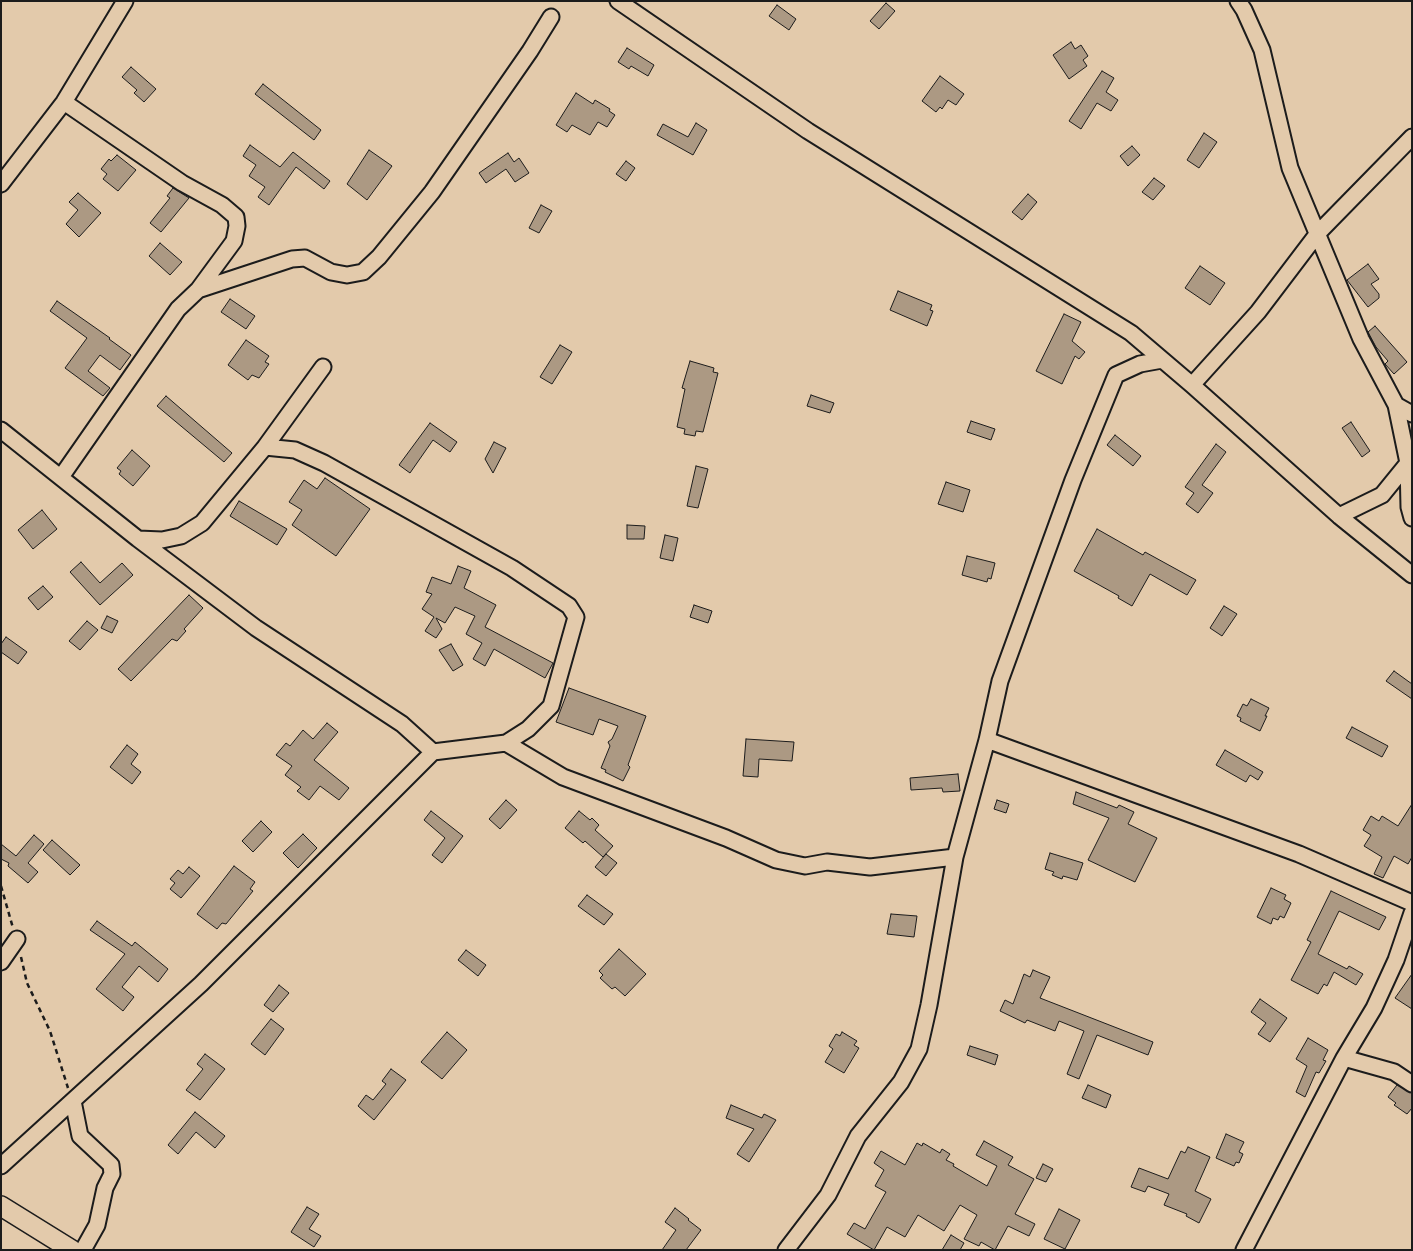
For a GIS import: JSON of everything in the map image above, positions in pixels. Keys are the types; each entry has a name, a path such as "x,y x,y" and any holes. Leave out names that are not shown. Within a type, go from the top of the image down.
{"street":[{"path":"1,184 64,102 125,1"},
{"path":"618,1 808,131 1130,333 1192,385 1339,516 1412,575"},
{"path":"1238,1 1262,50 1290,168 1361,339 1396,404 1408,463 1409,507 1412,518"},
{"path":"198,290 292,259 305,258 331,272 347,276 363,272 379,257 432,192 530,51 551,17"},
{"path":"61,477 178,309 198,290 234,241 237,226 236,217 222,205 182,183 64,102"},
{"path":"1192,385 1258,312 1318,233 1412,137"},
{"path":"786,1250 828,1195 858,1136 901,1082 919,1049 929,1005 955,857 987,740 1000,681 1073,480 1116,375 1140,364 1162,360"},
{"path":"138,539 162,540 181,536 202,523 265,446 323,367"},
{"path":"1396,404 1412,414"},
{"path":"1,430 138,539 256,628 402,724 433,752"},
{"path":"1,1166 201,984 433,752 506,743 528,729 551,706 576,617 569,606 512,568 324,463 295,450 265,446"},
{"path":"1339,516 1382,495 1408,463"},
{"path":"987,740 1299,854 1412,904"},
{"path":"506,743 563,777 726,838 776,860 805,866 827,862 870,867 955,857"},
{"path":"1244,1250 1344,1058 1374,1008 1396,960 1412,913"},
{"path":"1,962 17,939"},
{"path":"1344,1058 1394,1072 1412,1084"},
{"path":"73,1101 80,1136 111,1165 112,1174 105,1188 97,1224 83,1250"},
{"path":"1,1206 72,1250"}],"path":[{"path":"1,886 17,939 27,982 50,1031 73,1101"}],"building":[{"path":"886,3 895,11 879,29 870,21"},
{"path":"777,5 796,19 789,30 769,16"},
{"path":"1071,42 1075,49 1081,45 1088,56 1083,60 1087,66 1069,79 1053,55"},
{"path":"627,48 654,65 648,76 631,66 629,69 618,62"},
{"path":"131,67 156,89 144,102 134,93 137,90 122,77"},
{"path":"1102,71 1114,78 1106,92 1118,100 1111,111 1097,103 1081,129 1069,121"},
{"path":"940,76 964,94 956,105 948,100 942,109 940,107 936,112 922,101"},
{"path":"263,84 321,130 314,140 255,94"},
{"path":"576,93 593,104 595,100 610,109 609,111 615,115 607,127 598,122 590,135 572,125 567,132 556,125"},
{"path":"696,123 707,130 693,155 657,135 663,124 688,137"},
{"path":"1204,133 1217,142 1199,168 1187,160"},
{"path":"250,145 280,167 293,152 330,181 324,189 296,167 269,205 258,197 265,187 249,176 256,165 243,156"},
{"path":"1132,146 1140,155 1128,166 1120,156"},
{"path":"369,150 392,166 367,200 347,184"},
{"path":"508,153 514,162 519,158 529,173 515,182 506,169 486,183 479,173"},
{"path":"117,155 136,170 118,191 103,179 107,174 101,169 109,159 111,161"},
{"path":"626,161 635,168 626,181 616,174"},
{"path":"1154,178 1165,186 1153,200 1142,192"},
{"path":"173,188 189,198 161,232 150,223 170,198 167,196"},
{"path":"78,193 101,213 79,237 66,224 78,210 69,202"},
{"path":"1028,194 1037,202 1022,220 1012,212"},
{"path":"541,205 552,211 539,233 529,228"},
{"path":"160,243 182,262 170,275 149,256"},
{"path":"1368,264 1379,279 1371,284 1379,294 1379,298 1368,307 1347,280"},
{"path":"1200,266 1225,283 1210,305 1185,288"},
{"path":"898,291 932,305 930,310 933,311 927,326 890,310"},
{"path":"230,299 255,316 246,329 221,312"},
{"path":"57,301 131,355 120,370 100,355 88,371 110,388 103,396 65,368 87,338 50,311"},
{"path":"1064,314 1081,322 1072,341 1085,352 1079,359 1075,356 1062,384 1036,371"},
{"path":"1375,326 1407,362 1394,374 1385,364 1388,361 1376,347 1368,332"},
{"path":"246,340 269,356 265,362 269,364 259,378 252,375 248,380 228,365"},
{"path":"560,345 572,352 552,384 540,377"},
{"path":"690,361 714,368 713,372 718,373 703,432 696,431 695,436 684,434 685,429 677,427 685,389 682,388"},
{"path":"811,395 834,403 830,413 807,406"},
{"path":"166,396 232,453 224,462 157,406"},
{"path":"971,421 995,429 991,440 967,432"},
{"path":"1351,422 1370,451 1362,457 1342,428"},
{"path":"430,423 457,442 450,452 433,440 410,473 399,465"},
{"path":"1115,435 1141,456 1133,466 1107,445"},
{"path":"494,442 506,448 493,473 485,459"},
{"path":"1216,444 1226,452 1202,485 1213,493 1198,513 1186,504 1194,493 1185,487"},
{"path":"132,450 150,466 133,486 119,474 121,471 117,468"},
{"path":"696,466 708,469 698,508 687,506"},
{"path":"325,478 370,509 336,556 292,525 302,510 289,502 304,480 317,489"},
{"path":"946,482 970,490 963,512 938,504"},
{"path":"239,501 287,529 277,545 230,516"},
{"path":"42,510 57,529 33,549 18,530"},
{"path":"627,525 645,526 644,539 627,539"},
{"path":"1097,529 1143,555 1145,552 1196,580 1187,595 1150,574 1132,606 1118,598 1119,596 1074,571"},
{"path":"665,535 678,538 673,561 660,558"},
{"path":"967,556 995,563 991,579 988,578 987,582 962,575"},
{"path":"81,562 100,583 122,563 133,575 100,605 70,572"},
{"path":"458,566 471,571 464,588 496,605 485,627 553,663 545,678 494,649 485,666 473,659 482,643 466,634 475,616 455,607 445,623 436,618 442,629 436,638 425,631 434,617 422,609 432,594 426,592 432,577 451,584"},
{"path":"43,586 53,597 38,610 28,598"},
{"path":"189,595 203,608 184,629 186,631 177,641 172,639 131,681 118,669"},
{"path":"694,605 712,611 708,623 690,617"},
{"path":"1224,606 1237,614 1222,636 1210,628"},
{"path":"107,616 118,621 112,633 101,628"},
{"path":"87,621 98,630 80,650 69,641"},
{"path":"6,637 27,652 18,664 1,652 1,644"},
{"path":"451,644 463,665 453,671 439,650"},
{"path":"1394,671 1412,684 1412,699 1386,681"},
{"path":"569,688 646,716 628,765 630,767 623,781 601,768 610,746 608,742 612,739 618,726 599,719 593,735 556,722"},
{"path":"1251,699 1269,708 1260,731 1240,721 1241,718 1237,716 1243,704 1247,706"},
{"path":"327,723 338,732 314,760 349,788 339,800 320,786 309,800 297,791 301,787 285,775 292,766 276,755 286,743 290,746 303,730 313,739"},
{"path":"1352,727 1388,746 1382,757 1346,738"},
{"path":"746,739 794,742 792,761 759,759 758,777 743,776"},
{"path":"127,745 138,754 131,764 141,772 132,784 110,767"},
{"path":"1225,750 1263,772 1258,780 1250,775 1246,782 1216,765"},
{"path":"958,774 960,791 943,792 942,788 911,790 910,778"},
{"path":"1076,792 1117,808 1119,805 1134,812 1128,824 1157,838 1135,882 1088,860 1109,818 1073,804"},
{"path":"506,800 517,810 500,829 489,819"},
{"path":"997,800 1009,804 1006,813 994,809"},
{"path":"1412,804 1412,857 1408,864 1394,856 1383,878 1374,874 1382,857 1364,846 1371,835 1363,830 1371,816 1379,821 1382,816 1398,826"},
{"path":"431,811 463,836 442,863 432,855 445,838 424,820"},
{"path":"579,811 590,820 592,818 599,825 595,830 613,846 603,857 585,841 583,843 565,828"},
{"path":"261,821 272,832 253,852 242,841"},
{"path":"303,834 317,848 298,868 283,853"},
{"path":"34,835 44,844 28,863 38,872 28,883 8,866 9,863 1,859 1,844 16,856"},
{"path":"52,840 80,865 70,875 43,850"},
{"path":"1050,853 1083,863 1077,880 1063,876 1062,879 1052,875 1054,872 1045,869"},
{"path":"606,854 617,863 606,876 595,867"},
{"path":"234,866 255,882 250,889 253,891 226,924 222,923 217,929 197,914"},
{"path":"189,867 200,876 181,898 170,889 175,883 170,879 178,870 183,874"},
{"path":"1271,888 1286,895 1284,899 1291,903 1284,918 1280,916 1278,920 1273,918 1271,924 1257,917"},
{"path":"1331,891 1386,917 1379,930 1339,911 1318,954 1347,969 1349,966 1363,974 1356,985 1334,972 1327,986 1324,984 1318,994 1291,980 1311,942 1307,940"},
{"path":"587,895 613,914 604,925 578,906"},
{"path":"891,914 917,916 914,937 887,934"},
{"path":"97,921 132,946 135,942 168,969 158,982 139,966 122,987 134,997 123,1011 96,989 125,954 90,930"},
{"path":"619,949 646,974 625,996 615,987 612,989 600,978 603,975 599,971"},
{"path":"466,950 486,965 478,976 458,960"},
{"path":"1033,970 1050,977 1040,998 1153,1042 1148,1055 1097,1035 1079,1079 1067,1074 1084,1031 1059,1021 1055,1031 1027,1020 1025,1023 1000,1011 1005,1000 1013,1004 1024,974 1030,977"},
{"path":"1412,974 1412,1009 1395,998"},
{"path":"279,985 289,993 273,1012 264,1005"},
{"path":"1260,999 1287,1018 1270,1042 1258,1034 1266,1023 1251,1012"},
{"path":"271,1019 284,1029 265,1055 251,1044"},
{"path":"447,1032 467,1050 442,1079 421,1062"},
{"path":"842,1032 857,1041 854,1045 859,1048 844,1073 825,1062 833,1049 829,1046 836,1034 840,1036"},
{"path":"1308,1038 1328,1050 1323,1060 1326,1061 1319,1073 1316,1072 1305,1097 1296,1092 1307,1066 1296,1059"},
{"path":"970,1046 998,1055 995,1065 967,1055"},
{"path":"205,1054 225,1069 200,1100 186,1090 203,1069 197,1064"},
{"path":"391,1069 406,1080 374,1120 358,1106 366,1095 373,1100 386,1084 382,1081"},
{"path":"1088,1085 1111,1095 1106,1108 1082,1098"},
{"path":"1397,1085 1412,1093 1412,1108 1407,1114 1394,1105 1396,1103 1388,1097"},
{"path":"731,1105 762,1118 764,1114 776,1120 749,1162 737,1154 754,1129 726,1118"},
{"path":"195,1112 225,1136 215,1148 196,1132 178,1154 168,1145"},
{"path":"1226,1134 1244,1142 1239,1152 1243,1154 1239,1163 1236,1162 1234,1166 1216,1158"},
{"path":"984,1141 1013,1157 1008,1165 1034,1179 1015,1214 1035,1224 1029,1236 1008,1226 995,1250 981,1242 979,1246 964,1239 977,1215 960,1205 944,1231 918,1215 905,1237 887,1227 874,1250 847,1234 854,1223 865,1229 886,1192 875,1186 884,1170 874,1163 881,1151 905,1165 917,1143 922,1146 923,1143 940,1153 942,1149 950,1154 946,1160 954,1164 953,1166 987,1186 997,1166 976,1155"},
{"path":"1188,1147 1210,1157 1195,1191 1211,1199 1199,1223 1186,1216 1187,1214 1164,1205 1169,1194 1148,1186 1145,1192 1131,1187 1139,1168 1168,1179 1181,1151 1185,1153"},
{"path":"1043,1164 1053,1169 1046,1182 1036,1178"},
{"path":"307,1207 319,1214 309,1229 321,1236 314,1247 291,1232"},
{"path":"675,1208 701,1230 686,1250 662,1250 676,1230 665,1222"},
{"path":"1059,1209 1080,1220 1065,1249 1044,1239"},
{"path":"951,1235 964,1243 960,1250 942,1250"}]}
